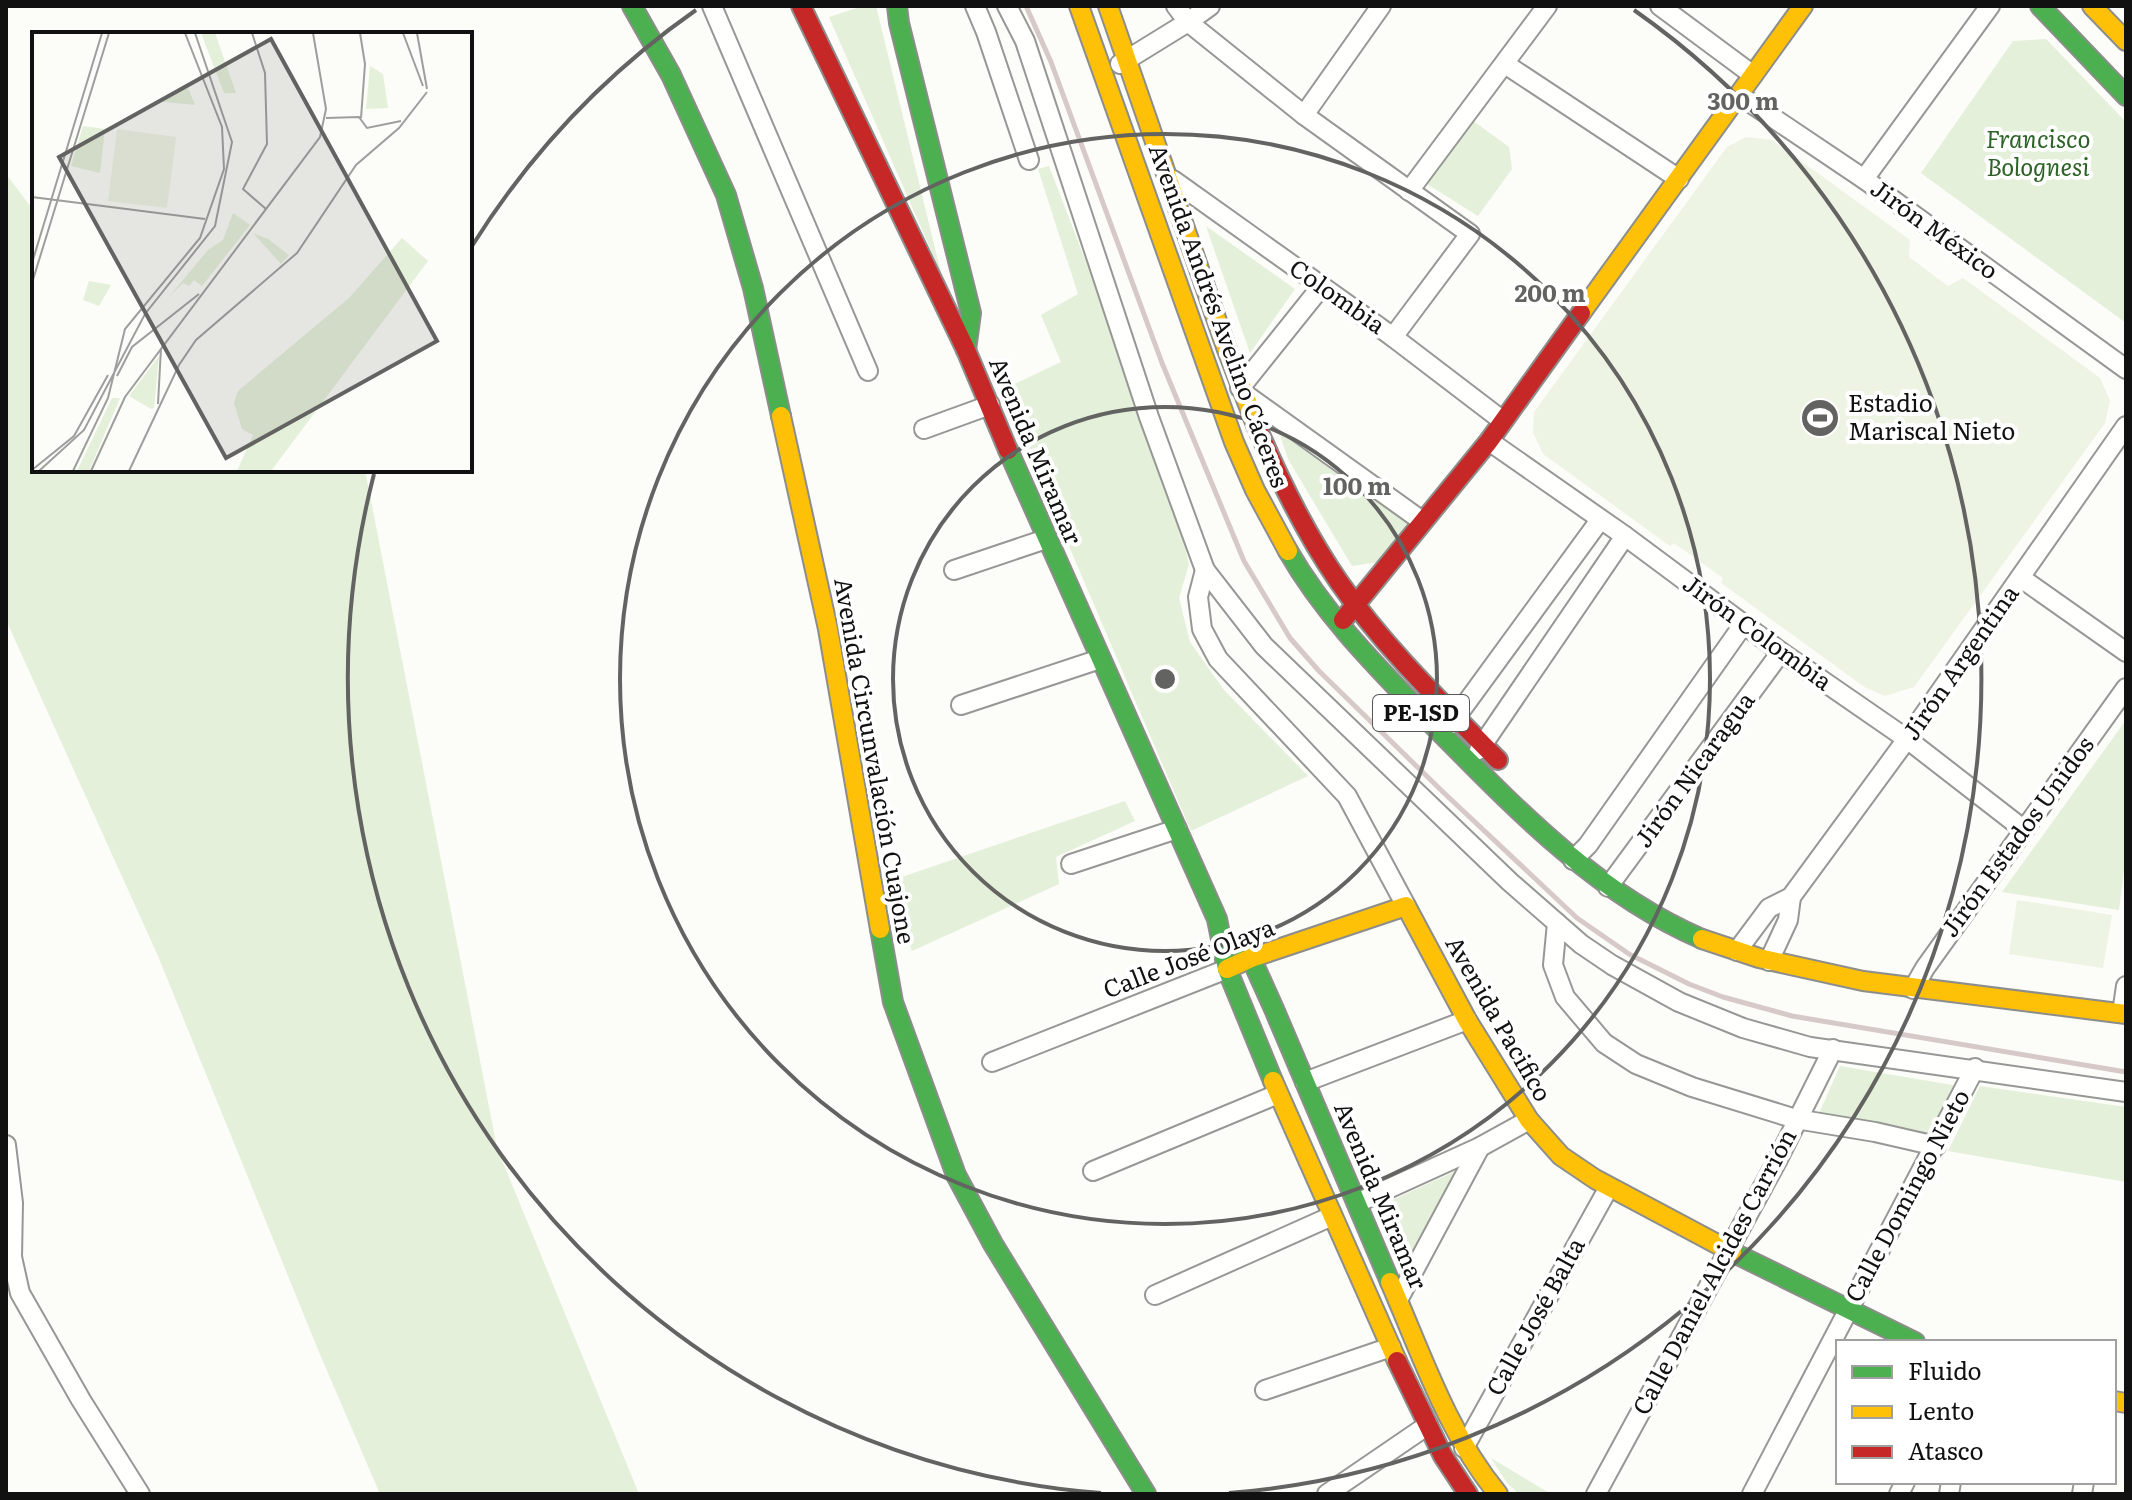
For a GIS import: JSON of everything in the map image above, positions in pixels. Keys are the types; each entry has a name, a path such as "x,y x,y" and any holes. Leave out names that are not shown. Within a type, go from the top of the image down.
{"main road":[{"name":"Avenida Circunvalación Cuajone","path":"632,6 671,75 726,195 753,288 828,629 893,1002 956,1175 993,1244 1146,1494"},
{"name":"Avenida Miramar","path":"801,6 966,350 1046,539 1217,919 1227,969 1244,1016 1332,1216 1443,1456 1468,1494"},
{"path":"897,6 971,313 966,350"},
{"name":"Avenida Andrés Avelino Cáceres","path":"1079,6 1234,442 1255,492 1303,576 1338,626 1441,735 1573,860 1608,887 1688,933 1804,972 1913,989 2125,1001"},
{"name":"Avenida Andrés Avelino Cáceres","path":"1108,6 1240,390 1290,500 1321,554 1357,606 1456,717 1514,776"},
{"path":"1338,626 1489,441 1803,6"},
{"path":"2040,6 2126,96"},
{"path":"2092,6 2126,41"},
{"name":"Calle José Olaya","path":"1227,969 1251,958 1406,906"},
{"name":"Avenida Pacifico","path":"1406,906 1467,1020 1529,1120 1561,1156 1609,1187 1728,1250 1911,1340"},
{"name":"Avenida Miramar","path":"1217,919 1251,958 1464,1448 1498,1494"},
{"path":"1730,928 1776,943 1850,960"},
{"name":"Avenida Andrés Avelino Cáceres","path":"2063,988 2125,1001"}],"street":[{"path":"712,6 868,371"},
{"path":"975,6 1029,160"},
{"path":"1007,6 1025,41 1149,417 1205,570 1264,646 1510,882 1557,923 1612,965 1679,1002 1743,1028 1810,1047 1975,1068 2126,1092"},
{"path":"1176,6 1188,22 1304,115 1470,234 1393,337"},
{"path":"1105,75 1210,6"},
{"path":"1304,115 1381,6"},
{"path":"1409,191 1547,6"},
{"path":"1660,6 1753,75"},
{"path":"1864,179 1990,6"},
{"path":"1505,64 1679,179"},
{"name":"Jirón México","path":"1739,95 1864,179 2126,369"},
{"name":"Colombia","path":"1168,177 1393,337 1503,421"},
{"path":"1321,287 1240,390 1422,521"},
{"path":"924,429 990,405"},
{"name":"Jirón Argentina","path":"1737,951 1769,908 1791,897 1907,739 2126,426"},
{"name":"Jirón Colombia","path":"1489,441 1907,739 2023,829"},
{"path":"1441,735 1600,520"},
{"path":"1470,761 1484,745 1625,536"},
{"path":"954,570 1046,539"},
{"name":"Avenida Pacifico","path":"1205,570 1198,597 1202,629 1218,659 1347,796 1406,906"},
{"path":"2021,578 2126,652"},
{"name":"Jirón Nicaragua","path":"1608,887 1605,857 1743,625"},
{"name":"Jirón Nicaragua","path":"1573,860 1605,857 1781,652"},
{"path":"961,705 1100,659"},
{"name":"Jirón Estados Unidos","path":"1913,989 2023,829 2126,688"},
{"path":"1071,864 1177,829"},
{"name":"Jirón Argentina","path":"1769,961 1788,920 1791,897"},
{"path":"1557,923 1553,965 1565,997 1604,1043 1636,1064 1692,1087 1796,1119 1936,1146"},
{"name":"Calle José Olaya","path":"992,1062 1227,969"},
{"path":"1305,1082 1467,1020"},
{"name":"Calle Daniel Alcides Carrión","path":"1596,1494 1777,1161 1833,1049"},
{"name":"Calle Domingo Nieto","path":"1752,1494 1975,1068"},
{"path":"1093,1171 1278,1094"},
{"path":"1357,1203 1480,1147 1529,1120"},
{"path":"6,1145 13,1203 12,1257 20,1293 81,1400 140,1494"},
{"path":"1398,1300 1480,1147"},
{"name":"Calle José Balta","path":"1464,1448 1609,1187"},
{"path":"1155,1295 1332,1216"},
{"path":"1265,1390 1391,1347"},
{"path":"1327,1494 1428,1425"}],"green space":[{"path":"863,6 876,6 941,273 829,17"},
{"name":"Francisco Bolognesi","path":"2046,39 2126,122 2126,323 1921,173 2013,41"},
{"path":"1469,118 1509,147 1512,169 1478,216 1424,182"},
{"name":"Estadio Mariscal Nieto","path":"1746,137 1772,140 1910,240 1909,257 1948,286 1963,278 2100,378 2110,401 2105,423 1914,687 1885,696 1866,688 1721,583 1723,578 1674,543 1670,546 1543,454 1533,432 1534,412 1727,147"},
{"path":"1049,166 1096,288 1180,527 1189,564 1179,598 1190,642 1224,690 1308,776 1191,831 1002,390 1061,362 1041,315 1078,294 1038,169"},
{"path":"6,174 32,208 32,472 365,472 497,1148 639,1494 380,1494 158,956 6,620"},
{"path":"1206,226 1295,289 1250,353"},
{"path":"1279,432 1407,523 1379,562 1352,566 1288,459"},
{"path":"2126,720 2126,855 2119,910 2002,892"},
{"path":"1125,801 1135,821 1056,857 1059,884 912,951 887,882"},
{"path":"2017,900 2112,915 2103,968 2009,954"},
{"path":"1840,1066 1958,1086 1933,1134 1818,1116"},
{"path":"1980,1086 2126,1107 2126,1182 1948,1151"},
{"path":"1454,1172 1459,1176 1414,1263 1408,1262 1385,1210 1386,1203"},
{"path":"1491,1458 1551,1494 1519,1494 1507,1483"}],"railway":[{"path":"1026,6 1051,62 1162,363 1244,561 1290,638 1319,671 1443,792 1577,918 1629,954 1689,984 1792,1016 2126,1072"}],"traffic: fast":[{"path":"632,6 671,75 726,195 753,288 781,416"},
{"path":"897,6 971,313 966,350"},
{"path":"2040,6 2126,96"},
{"path":"1008,450 1217,919 1227,969 1273,1081"},
{"path":"1288,551 1319,598 1354,642 1525,816 1626,898 1702,939"},
{"path":"880,929 893,1002 956,1175 993,1244 1146,1494"},
{"path":"1240,945 1251,958 1274,1009 1390,1282"},
{"path":"1732,1252 1911,1340"}],"traffic: slow":[{"path":"1079,6 1234,442 1255,490 1288,551"},
{"path":"1108,6 1256,425"},
{"path":"1581,313 1803,6"},
{"path":"2092,6 2126,41"},
{"path":"781,416 828,629 880,929"},
{"path":"1227,969 1251,958 1406,906 1467,1020 1529,1120 1561,1156 1595,1179 1732,1252"},
{"path":"1702,939 1759,958 1863,981 2126,1014"},
{"path":"1273,1081 1397,1361"},
{"path":"1390,1282 1450,1419 1498,1494"},
{"path":"2116,1401 2126,1403"}],"traffic: jam":[{"path":"801,6 966,350 1008,450"},
{"path":"1343,620 1489,441 1581,313"},
{"path":"1256,425 1293,505 1356,606 1394,652 1498,760"},
{"path":"1397,1361 1443,1456 1468,1494"}],"place":[{"name":"Estadio Mariscal Nieto","path":"1820,418"}]}
